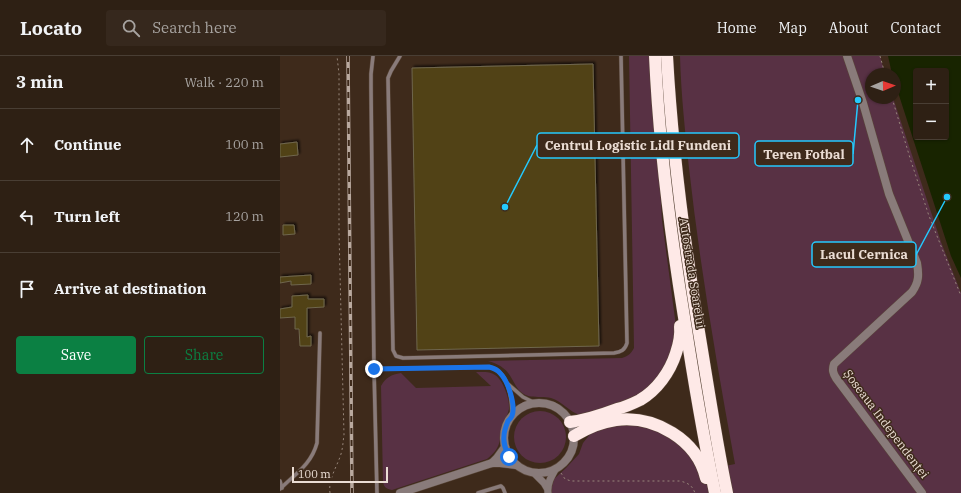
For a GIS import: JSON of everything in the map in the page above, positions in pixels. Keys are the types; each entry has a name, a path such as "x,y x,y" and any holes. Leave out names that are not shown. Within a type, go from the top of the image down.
{"highway":[{"name":"Autostrada Soarelui","path":"655,56 660,135 669,221 704,441 715,493"},
{"name":"Autostrada Soarelui","path":"667,56 673,135 687,256 727,493"},
{"path":"570,422 590,419 606,414 640,400 648,394 667,374 679,344 680,330 672,272 674,255"},
{"path":"574,436 590,427 608,421 618,420 638,420 664,428 676,435 694,453 705,474 710,493"},
{"path":"724,478 731,493"}],"street":[{"name":"Șoseaua Independenței","path":"847,56 865,111 889,194 917,263 918,279 917,285 912,292 834,364 832,368 836,378 922,493"},
{"path":"547,491 551,477 565,462 573,445 574,436 570,422 564,414 555,407 546,404 535,403 523,408 512,416 505,430 505,447 509,457 516,465 528,472 541,474 557,469"},
{"path":"492,463 505,447"},
{"path":"400,493 492,463 516,465"},
{"path":"534,473 544,482 547,491"}],"lane":[{"path":"373,56 371,79 374,369 377,493"},
{"path":"400,56 390,71 388,78 393,350 396,356 403,358 614,353 623,351 626,347 627,335 621,56"},
{"path":"281,488 304,467 316,449 320,333"},
{"path":"374,369 494,368 507,383 523,397 535,403"},
{"path":"507,383 512,400 512,416"},
{"path":"280,481 281,488"},
{"path":"478,493 501,486 505,493"}],"path":[{"path":"330,493 330,483 341,454 344,434 340,260 338,56"},
{"path":"880,56 883,68"},
{"path":"894,104 929,216 961,296"},
{"path":"557,469 565,479 571,482 680,481 689,484 695,493"}],"shaded area":[{"path":"629,56 652,56 662,220 677,334 666,369 642,394 623,403 580,415 572,412 555,399 532,397 524,394 518,389 510,375 505,370 499,365 488,361 622,358 632,352 634,348"},
{"path":"680,56 880,56 883,68 865,68 865,104 895,104 941,242 961,293 961,493 552,493 554,479 579,454 583,443 591,433 607,426 624,423 659,431 671,438 689,453 701,471 735,464 715,353 698,242 681,84"},
{"path":"888,56 961,56 961,278 951,256 913,140 949,140 949,68 913,68 913,139 901,102 901,68 891,68"},
{"path":"476,372 491,373 498,377 505,390 509,405 499,444 492,455 487,459 392,490 386,488 383,482 381,386 385,380 401,373 416,388 491,386"},
{"path":"540,411 550,413 558,419 564,427 566,437 564,447 558,455 550,461 540,463 530,461 522,455 516,447 514,437 516,427 522,419 530,413"}],"building":[{"path":"593,64 599,346 417,350 412,68"},
{"path":"297,142 298,155 280,157 280,144"},
{"path":"283,225 294,225 295,234 283,235"},
{"path":"311,275 311,284 291,285 291,281 280,283 280,277"},
{"path":"308,295 308,299 324,299 324,307 307,308 307,337 311,336 311,346 300,346 299,329 295,329 295,317 280,318 280,309 292,307 292,296"}],"railway":[{"path":"348,56 352,493"}],"place":[{"name":"Teren Fotbal","path":"858,100"},
{"name":"Lacul Cernica","path":"947,197"},
{"name":"Centrul Logistic Lidl Fundeni","path":"505,207"}],"route":[{"path":"374,369 494,368 507,383 512,400 512,416 505,430 504,438 505,447 509,457"}]}
